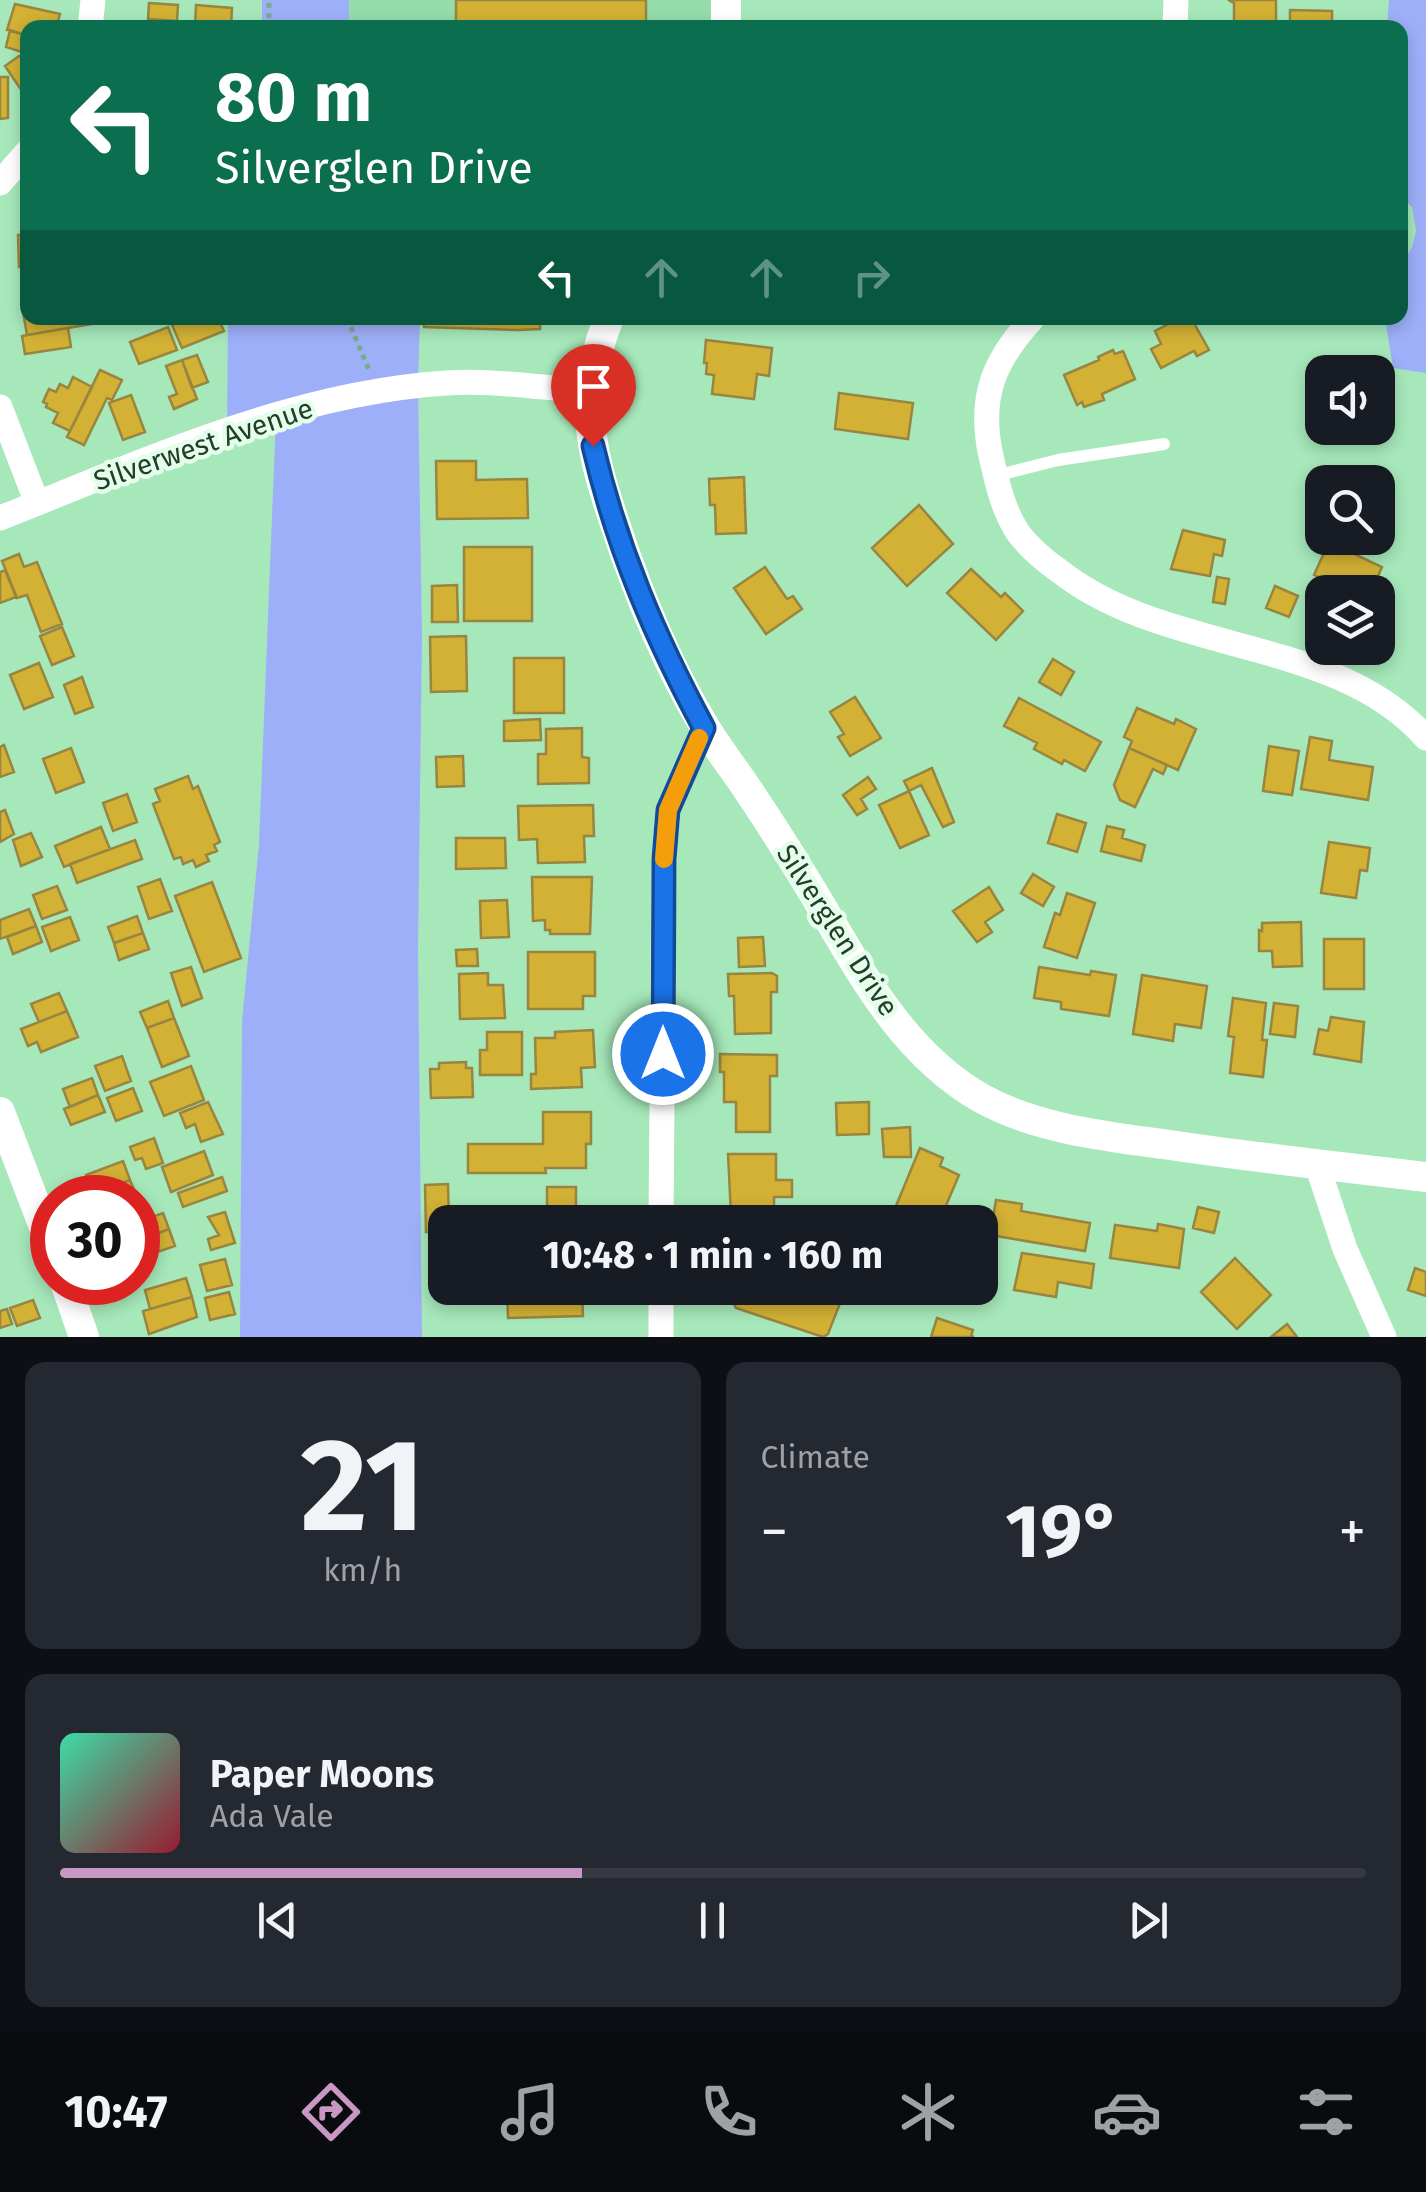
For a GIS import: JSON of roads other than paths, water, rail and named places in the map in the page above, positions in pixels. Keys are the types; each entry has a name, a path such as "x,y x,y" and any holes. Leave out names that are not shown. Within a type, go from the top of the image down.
{"street":[{"path":"0,182 20,160"},
{"name":"Silverglen Drive","path":"607,325 596,355 591,390 593,446 624,553 665,656 704,728 750,792 888,1011 916,1048 947,1076 1008,1110 1066,1127 1316,1166 1426,1177"},
{"path":"1026,325 1010,342 989,386 989,446 995,476 1020,536 1072,582 1144,618 1342,679 1381,697 1405,714 1426,738"},
{"name":"Silverwest Avenue","path":"0,518 254,422 319,403 445,383 504,382 591,390"},
{"path":"0,407 37,503"},
{"path":"661,1205 667,826 675,788 704,728"},
{"path":"0,1112 30,1190"},
{"path":"1316,1166 1345,1249 1384,1337"},
{"path":"73,1305 84,1337"},
{"path":"661,1305 661,1337"}],"lane":[{"path":"995,476 1058,460 1164,444"}]}
